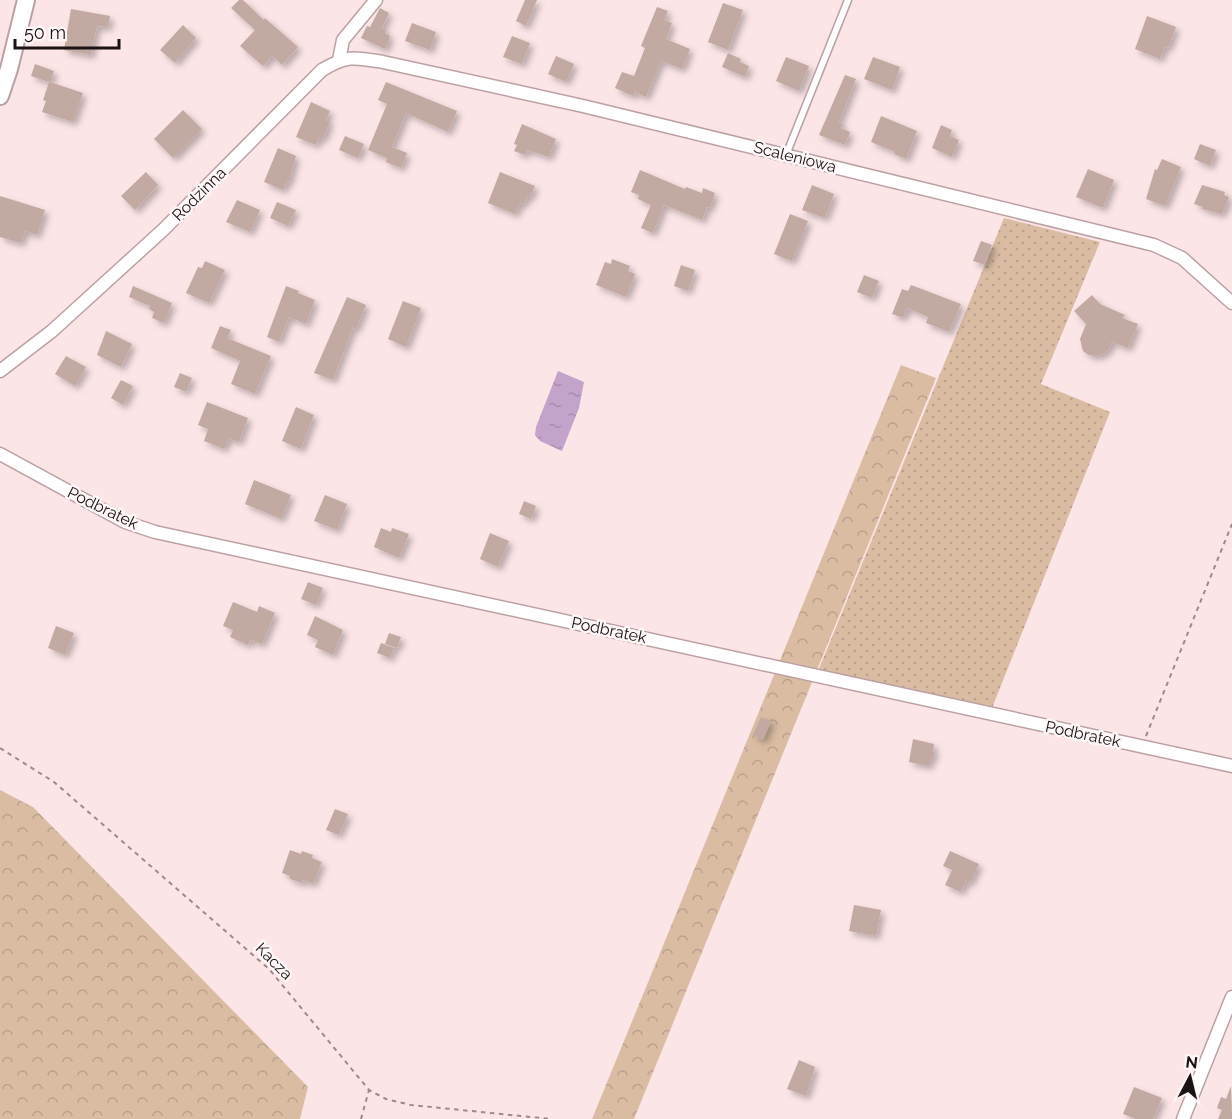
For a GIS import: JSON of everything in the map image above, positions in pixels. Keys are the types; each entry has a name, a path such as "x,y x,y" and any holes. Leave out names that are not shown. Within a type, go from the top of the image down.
{"street":[{"path":"0,96 26,0"},
{"path":"339,60 343,40 376,0"},
{"name":"Scaleniowa","path":"339,60 358,58 383,62 583,106 1154,245 1182,258 1232,303"},
{"name":"Rodzinna","path":"0,371 52,331 163,230 322,70 339,60"},
{"name":"Podbratek","path":"0,454 125,522 155,532 1232,766"},
{"path":"1183,1119 1232,997"}],"lane":[{"path":"786,155 848,0"}],"path":[{"path":"1142,747 1232,524"},
{"name":"Kacza","path":"0,748 54,782 268,969 369,1090 386,1099 411,1105 551,1119"},
{"path":"361,1119 369,1090"}],"green space":[{"path":"1004,218 1100,242 1041,384 1110,412 992,708 818,671"},
{"path":"901,365 936,378 634,1119 592,1119"},
{"path":"0,790 33,807 308,1087 300,1119 0,1119"}],"water":[{"path":"558,371 584,382 579,408 562,451 540,441 535,435"}],"building":[{"path":"239,0 243,0 298,47 282,65 272,56 263,66 240,46 255,30 231,8"},
{"path":"525,0 537,0 526,26 516,21"},
{"path":"723,3 743,10 728,50 708,42"},
{"path":"657,7 668,11 664,20 672,23 666,39 690,49 682,69 661,61 646,97 635,92 633,96 615,88 622,72 634,76 645,48 641,46"},
{"path":"380,8 389,13 382,28 390,36 385,49 361,38"},
{"path":"71,9 110,16 108,27 97,26 91,55 64,50"},
{"path":"1147,16 1176,27 1168,48 1165,46 1160,59 1135,49"},
{"path":"412,23 436,32 430,50 405,41"},
{"path":"183,25 196,38 175,63 160,50"},
{"path":"512,36 530,43 522,64 503,57"},
{"path":"728,53 749,66 745,77 722,67"},
{"path":"556,56 574,64 566,82 548,74"},
{"path":"786,57 809,66 799,91 776,81"},
{"path":"873,57 900,67 892,90 864,79"},
{"path":"35,64 54,71 50,82 83,93 73,122 42,112 49,82 31,76"},
{"path":"845,75 856,79 839,122 843,124 841,128 850,132 845,145 819,135"},
{"path":"386,82 457,111 448,132 406,113 392,147 407,153 401,168 386,162 387,158 368,150 387,104 378,100"},
{"path":"311,102 330,111 326,120 330,122 323,139 319,137 316,145 296,137"},
{"path":"183,110 202,129 173,158 154,139"},
{"path":"881,116 917,131 906,159 871,142"},
{"path":"522,124 556,139 549,157 527,150 525,155 514,151 517,145 514,144"},
{"path":"941,125 952,130 950,136 959,140 952,157 932,148"},
{"path":"345,136 364,144 358,158 339,150"},
{"path":"1200,144 1216,150 1210,166 1194,159"},
{"path":"278,148 296,156 289,182 287,181 283,190 264,182"},
{"path":"1162,159 1181,167 1165,206 1146,199 1155,169 1157,170"},
{"path":"1088,169 1114,180 1103,208 1076,197"},
{"path":"640,170 685,189 686,187 702,193 703,188 715,193 710,208 707,207 702,220 664,205 653,233 641,228 651,205 638,199 639,195 631,192"},
{"path":"146,172 158,185 135,210 121,196"},
{"path":"500,172 535,186 524,204 520,203 515,214 488,203"},
{"path":"812,185 834,194 825,218 802,210"},
{"path":"1202,185 1225,192 1224,195 1229,197 1222,214 1202,209 1203,207 1194,204"},
{"path":"0,196 45,210 37,235 25,231 21,243 0,237"},
{"path":"237,200 260,210 250,232 226,222"},
{"path":"277,202 296,210 288,226 270,218"},
{"path":"790,214 808,221 792,261 774,254"},
{"path":"981,241 992,245 985,265 973,261"},
{"path":"612,259 630,266 628,271 635,274 626,297 596,285 605,262 611,264"},
{"path":"205,261 225,270 209,303 186,293 198,267 202,268"},
{"path":"681,265 695,270 688,291 674,286"},
{"path":"864,275 879,281 872,298 857,292"},
{"path":"911,285 961,304 949,332 926,323 928,317 907,308 903,318 892,314 902,289 908,291"},
{"path":"133,286 172,303 164,323 152,318 154,312 149,309 150,306 129,297"},
{"path":"286,286 315,300 306,324 289,317 279,342 267,337"},
{"path":"1092,295 1100,304 1125,315 1122,318 1138,324 1128,348 1112,342 1103,354 1089,355 1083,351 1080,339 1086,324 1074,311"},
{"path":"347,297 366,305 356,329 353,327 333,380 314,373"},
{"path":"403,301 421,308 406,347 388,339"},
{"path":"220,326 231,330 227,338 271,356 255,394 231,384 240,361 211,348"},
{"path":"106,331 132,344 121,367 97,355"},
{"path":"66,356 86,367 75,386 55,374"},
{"path":"180,373 192,378 186,392 174,387"},
{"path":"121,380 133,386 123,405 111,398"},
{"path":"207,402 248,418 239,442 228,438 224,449 204,441 208,429 198,425"},
{"path":"296,407 314,415 301,449 282,441"},
{"path":"254,480 291,495 281,519 245,504"},
{"path":"325,495 347,504 337,530 314,521"},
{"path":"524,501 536,506 531,519 519,514"},
{"path":"381,528 391,532 392,528 409,534 399,558 374,547"},
{"path":"490,533 509,541 498,567 480,559"},
{"path":"308,582 323,588 316,605 301,599"},
{"path":"233,602 257,612 259,606 275,613 262,644 250,640 248,645 230,637 233,630 223,626"},
{"path":"315,616 343,630 333,655 315,647 318,640 307,635"},
{"path":"56,626 74,633 65,655 48,648"},
{"path":"389,633 401,637 397,648 385,644"},
{"path":"381,643 394,648 390,658 377,653"},
{"path":"761,717 771,721 763,740 753,735"},
{"path":"913,739 934,744 935,756 931,758 929,766 909,762"},
{"path":"335,809 348,814 339,835 326,830"},
{"path":"290,850 313,855 312,858 322,862 313,884 290,879 290,876 282,873"},
{"path":"950,851 979,864 970,883 966,881 961,892 945,885 952,870 943,866"},
{"path":"854,905 881,910 876,936 849,931"},
{"path":"799,1060 815,1067 806,1096 787,1089"},
{"path":"1231,1086 1232,1119 1218,1119 1222,1110 1217,1108 1221,1097 1226,1099"},
{"path":"1134,1087 1162,1098 1153,1119 1136,1119 1123,1114"}]}
